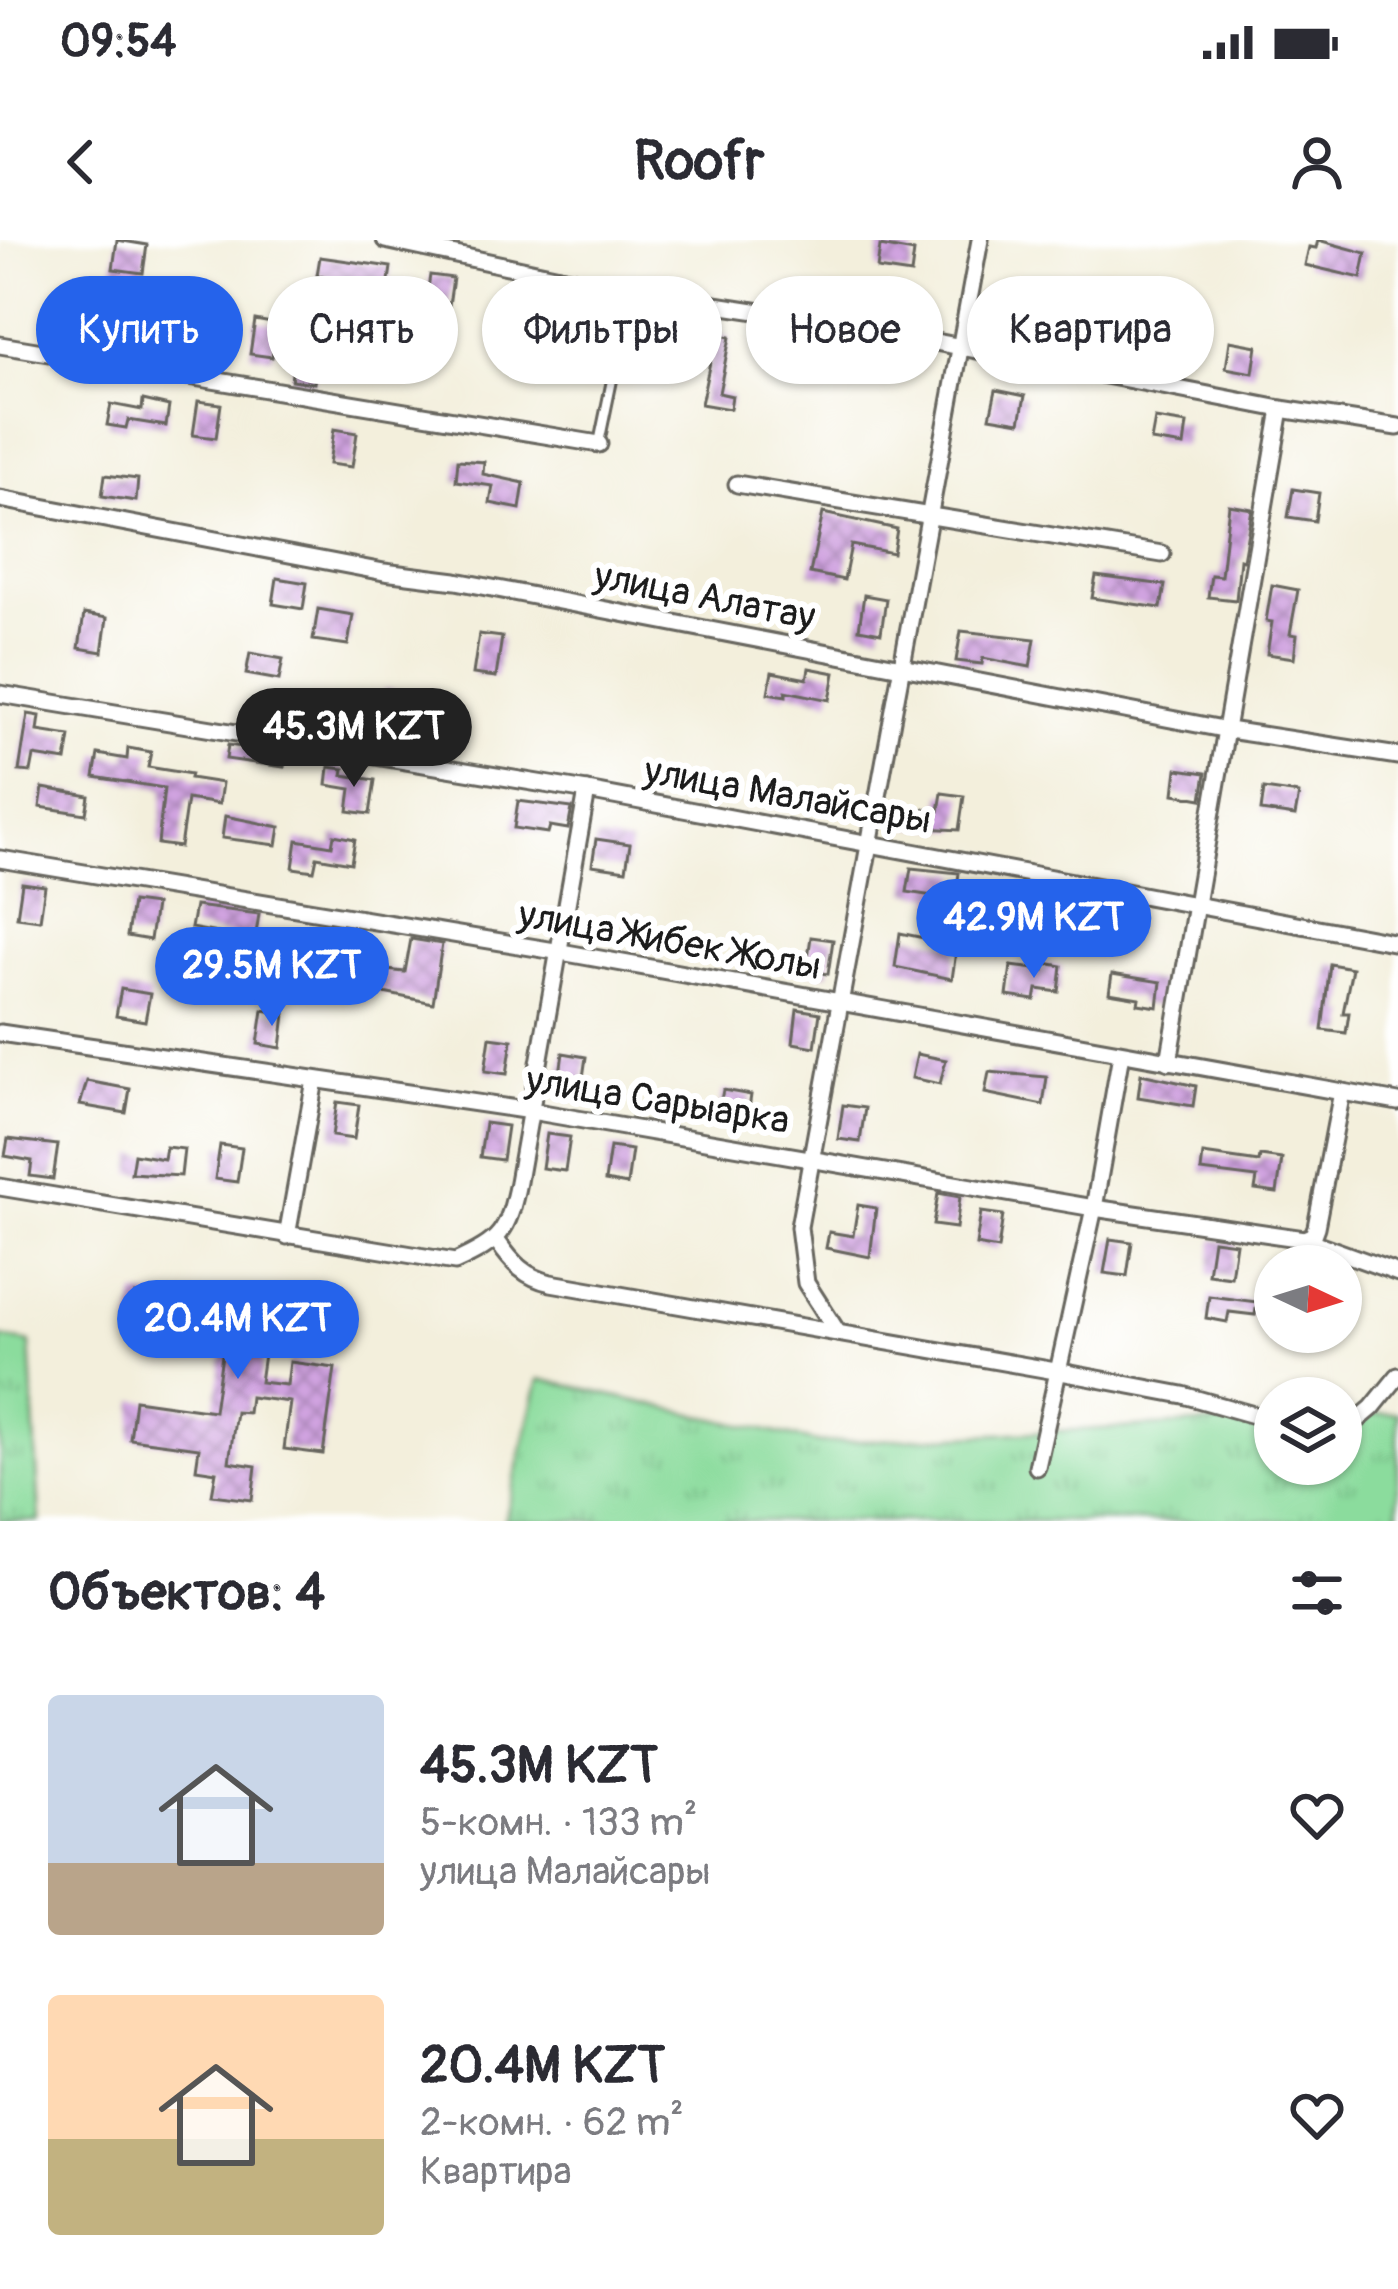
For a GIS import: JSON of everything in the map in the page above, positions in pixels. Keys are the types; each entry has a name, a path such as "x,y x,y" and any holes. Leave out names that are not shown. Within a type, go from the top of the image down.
{"street":[{"path":"390,240 556,276"},
{"path":"838,1333 806,1283 799,1228 980,240"},
{"path":"722,307 962,346 1281,410 1398,427"},
{"path":"0,345 599,444"},
{"path":"1168,1062 1281,410"},
{"path":"737,484 1162,554"},
{"name":"улица Алатау","path":"0,499 1228,730 1398,756"},
{"name":"улица Малайсары","path":"0,694 867,841 1398,944"},
{"path":"0,1187 455,1262 497,1241 512,1211 587,791"},
{"name":"улица Жибек Жолы","path":"0,859 561,952 1398,1102"},
{"name":"улица Сарыарка","path":"0,1034 531,1112 1304,1239 1398,1273"},
{"path":"1037,1467 1061,1372 1121,1054"},
{"path":"287,1236 315,1080"},
{"path":"1304,1239 1316,1227 1342,1092"},
{"path":"497,1241 512,1263 531,1278 1183,1395 1254,1415"},
{"path":"1362,1416 1398,1376"}],"lane":[{"path":"599,444 611,384"}],"green space":[{"path":"0,1337 30,1343 40,1521 0,1521"},
{"path":"539,1379 821,1443 1254,1421 1254,1485 1362,1485 1362,1415 1398,1413 1398,1521 505,1521"}],"building":[{"path":"117,240 147,245 143,273 113,269"},
{"path":"1318,240 1366,253 1361,278 1305,265 1309,247 1316,248"},
{"path":"880,246 914,252 911,274 877,269"},
{"path":"320,257 391,267 390,276 317,275"},
{"path":"255,320 267,322 267,356 250,354"},
{"path":"722,335 730,337 722,378"},
{"path":"1230,341 1257,346 1253,373 1226,368"},
{"path":"705,384 721,384 719,393 732,396 730,409 701,404"},
{"path":"996,390 1025,396 1020,422 990,417"},
{"path":"143,400 169,406 166,426 128,420 126,428 107,425 111,404 142,410"},
{"path":"198,401 221,404 216,438 193,435"},
{"path":"1155,419 1187,424 1184,446 1151,441"},
{"path":"334,429 357,433 352,467 329,464"},
{"path":"458,460 484,462 483,474 524,483 520,509 490,503 493,486 456,481"},
{"path":"105,475 138,479 136,501 102,496"},
{"path":"1293,489 1319,493 1315,521 1288,517"},
{"path":"1229,505 1252,509 1236,600 1208,597 1211,575 1221,576"},
{"path":"823,513 897,529 893,553 851,545 844,580 810,573"},
{"path":"1096,576 1165,585 1161,608 1092,598"},
{"path":"277,578 307,583 303,609 273,604"},
{"path":"1272,585 1298,590 1290,634 1297,635 1294,658 1267,654"},
{"path":"864,595 886,599 881,633 859,629"},
{"path":"318,609 353,615 348,645 313,640"},
{"path":"84,614 107,618 102,652 79,648"},
{"path":"961,631 1035,639 1030,667 983,658 982,664 956,661"},
{"path":"479,634 502,637 496,677 473,674"},
{"path":"250,653 283,659 279,680 246,674"},
{"path":"809,668 835,673 830,700 786,691 786,696 768,693 772,672 807,679"},
{"path":"384,689 406,692 401,726 379,723"},
{"path":"28,714 40,716 38,731 70,736 66,761 34,756 31,772 19,771"},
{"path":"228,745 286,753 284,767 226,759"},
{"path":"128,748 151,752 148,767 222,783 219,804 187,799 180,847 158,844 164,788 94,777 98,754 127,759"},
{"path":"329,767 344,769 343,775 375,780 370,814 348,811 351,789 327,785"},
{"path":"1177,769 1206,773 1202,799 1174,794"},
{"path":"43,788 89,796 86,814 40,807"},
{"path":"1264,789 1299,794 1295,816 1261,811"},
{"path":"942,793 964,796 959,830 907,827 910,807 939,811"},
{"path":"518,801 572,808 568,829 550,826 548,833 514,828"},
{"path":"225,816 280,827 277,845 222,838"},
{"path":"334,835 355,839 351,863 317,857 314,871 293,868 297,840 332,846"},
{"path":"596,839 630,844 626,870 592,865"},
{"path":"911,868 959,873 954,907 932,904 933,896 907,892"},
{"path":"22,883 45,886 40,920 17,917"},
{"path":"132,902 155,905 150,940 127,936"},
{"path":"195,906 259,914 255,940 191,928"},
{"path":"900,933 957,945 952,979 895,967"},
{"path":"811,937 833,940 828,974 806,971"},
{"path":"411,939 442,944 433,1003 374,991 377,969 405,972"},
{"path":"1045,963 1062,966 1059,992 1037,989 1035,1000 1007,996 1011,966 1044,970"},
{"path":"1330,964 1352,968 1343,1013 1349,1013 1346,1033 1322,1030"},
{"path":"1112,974 1161,982 1158,1007 1109,993"},
{"path":"121,989 150,994 145,1021 116,1016"},
{"path":"797,1009 820,1013 815,1047 793,1043"},
{"path":"263,1010 285,1014 281,1048 258,1044"},
{"path":"490,1037 512,1040 507,1074 485,1071"},
{"path":"563,1053 586,1057 581,1091 558,1087"},
{"path":"917,1054 946,1060 940,1084 912,1078"},
{"path":"989,1072 1047,1077 1043,1105 985,1093"},
{"path":"1141,1074 1196,1086 1193,1106 1138,1097"},
{"path":"87,1081 130,1089 126,1113 80,1105"},
{"path":"723,1090 751,1095 747,1122 718,1116"},
{"path":"337,1102 359,1105 354,1139 332,1136"},
{"path":"843,1105 865,1108 860,1142 838,1139"},
{"path":"485,1123 507,1126 502,1160 480,1157"},
{"path":"547,1134 570,1137 565,1171 542,1168"},
{"path":"8,1139 58,1145 53,1179 30,1176 32,1161 5,1156"},
{"path":"220,1145 242,1148 237,1182 215,1179"},
{"path":"166,1147 184,1149 181,1176 131,1173 134,1154 164,1159"},
{"path":"610,1147 632,1150 627,1185 605,1181"},
{"path":"1203,1154 1259,1162 1260,1156 1282,1159 1277,1193 1255,1190 1257,1178 1201,1171"},
{"path":"938,1193 960,1197 956,1228 933,1225"},
{"path":"858,1205 876,1208 870,1257 826,1248 829,1232 853,1236"},
{"path":"981,1212 1003,1215 998,1249 976,1245"},
{"path":"1110,1239 1132,1242 1127,1276 1104,1273"},
{"path":"1213,1240 1236,1243 1231,1277 1208,1274"},
{"path":"135,1294 258,1311 260,1295 321,1303 316,1342 301,1340 299,1352 265,1347 260,1382 287,1385 290,1362 335,1368 323,1454 284,1449 290,1402 250,1397 248,1413 236,1412 229,1462 256,1466 252,1500 212,1495 216,1472 196,1469 199,1448 130,1439 135,1400 214,1411 224,1341 130,1328"},
{"path":"1209,1296 1254,1302 1254,1315 1229,1312 1227,1322 1206,1318"}]}
